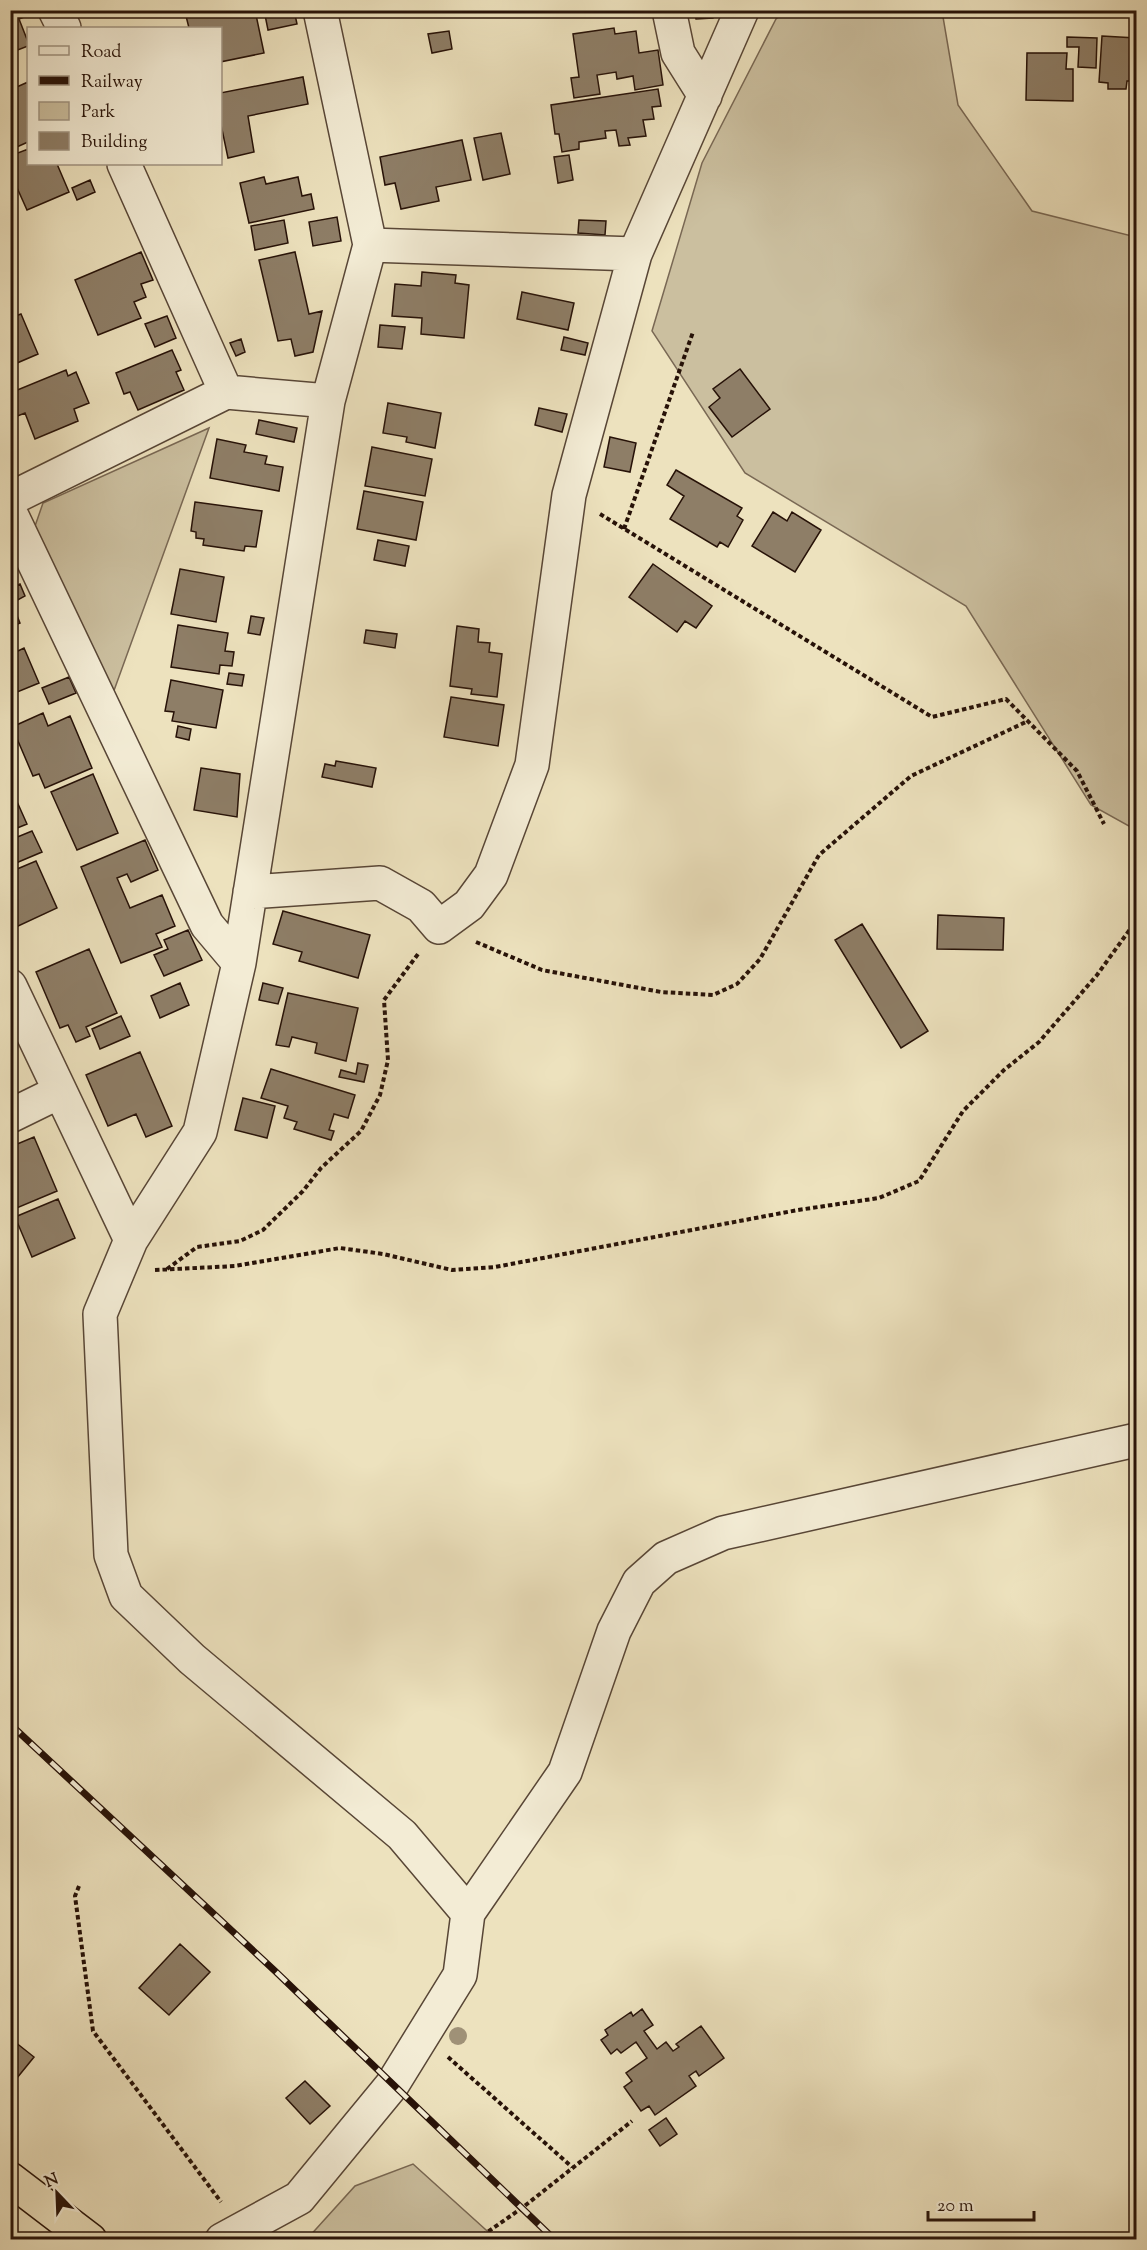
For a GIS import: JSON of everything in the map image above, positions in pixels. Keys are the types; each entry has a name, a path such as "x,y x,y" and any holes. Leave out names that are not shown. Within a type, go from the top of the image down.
{"highway":[{"path":"10,2179 90,2240"}],"street":[{"path":"56,10 64,27"},
{"path":"320,10 370,245 328,401 239,963 200,1132 131,1240 100,1314 111,1555 126,1596 192,1659 402,1835 468,1913"},
{"path":"669,10 678,53 705,96"},
{"path":"250,892 380,883 421,906 438,927 469,905 491,875 532,765 569,495 635,254 742,10"},
{"path":"124,165 226,392"},
{"path":"370,245 635,254"},
{"path":"10,499 226,392 328,401"},
{"path":"10,512 207,926 239,963"},
{"path":"10,987 131,1240"},
{"path":"10,1116 59,1092"},
{"path":"232,2234 299,2198 392,2085 460,1975 468,1913 565,1772 614,1631 639,1582 666,1558 723,1533 1137,1440"}],"path":[{"path":"624,529 693,332"},
{"path":"569,495 932,717 1006,699 1077,771 1104,824"},
{"path":"167,1269 197,1247 240,1241 263,1230 303,1191 321,1167 361,1131 380,1095 388,1060 384,1000 438,927 542,970 661,992 713,995 737,984 760,959 819,855 911,776 1028,721"},
{"path":"118,1271 235,1266 340,1248 383,1254 452,1270 495,1267 798,1210 879,1198 919,1181 963,1111 1004,1070 1039,1042 1097,975 1137,921"},
{"path":"79,1886 75,1896 93,2031 232,2234"},
{"path":"423,2035 572,2168"},
{"path":"476,2240 522,2208 632,2121"}],"green space":[{"path":"785,11 942,11 958,105 1032,211 1136,237 1136,830 1091,805 966,606 745,473 652,331 702,163 776,19"},
{"path":"209,428 112,696 34,529 43,503"},
{"path":"413,2164 496,2239 307,2239 355,2186"}],"building":[{"path":"10,10 21,10 24,17 19,19 27,39 27,46 10,53"},
{"path":"211,10 255,10 264,53 222,62 222,27 189,27 186,16"},
{"path":"264,10 294,10 297,24 268,30"},
{"path":"694,10 715,10 713,18 696,19"},
{"path":"614,28 615,34 636,31 639,53 658,50 663,85 635,90 633,76 617,79 616,72 597,75 600,94 574,98 571,78 579,77 573,34"},
{"path":"449,31 452,49 432,53 428,34"},
{"path":"1102,36 1136,38 1136,81 1127,81 1126,89 1108,89 1108,83 1099,82"},
{"path":"1067,37 1097,38 1096,68 1078,67 1079,47 1067,47"},
{"path":"1027,53 1067,53 1066,69 1073,69 1073,101 1026,100"},
{"path":"303,77 308,104 248,116 254,152 228,158 222,130 222,93"},
{"path":"27,82 27,142 10,150 10,90"},
{"path":"658,89 661,106 652,107 654,119 643,120 646,136 628,138 630,145 619,146 616,130 605,131 606,138 579,142 579,149 562,152 559,134 555,134 551,105"},
{"path":"501,133 510,174 483,180 474,138"},
{"path":"462,140 471,180 436,187 439,201 401,209 395,183 385,185 380,157"},
{"path":"27,149 27,165 57,165 69,192 27,210 10,172 10,156"},
{"path":"569,155 573,180 558,183 554,157"},
{"path":"264,177 266,184 298,177 302,196 311,194 314,209 249,223 240,183"},
{"path":"90,180 95,192 77,200 72,188"},
{"path":"337,217 341,241 313,246 309,222"},
{"path":"284,220 288,243 255,250 251,226"},
{"path":"579,220 606,221 605,235 578,233"},
{"path":"141,252 153,280 141,284 146,297 134,302 141,318 98,335 75,280"},
{"path":"295,252 309,314 322,311 313,352 295,356 291,339 278,341 259,260"},
{"path":"422,272 456,275 455,283 469,285 464,338 421,334 422,318 392,316 395,284 421,286"},
{"path":"522,292 574,303 568,330 517,319"},
{"path":"21,314 38,354 10,366 10,318"},
{"path":"167,316 176,338 155,347 145,324"},
{"path":"380,325 405,327 402,349 378,347"},
{"path":"564,337 588,343 585,355 561,350"},
{"path":"241,339 245,352 236,356 230,343"},
{"path":"172,350 181,370 176,372 184,390 138,410 130,392 124,394 116,373"},
{"path":"740,369 770,409 732,437 709,407 720,398 713,389"},
{"path":"66,370 68,376 76,372 89,403 74,409 78,421 35,439 25,413 10,419 10,393"},
{"path":"388,403 441,413 435,448 406,442 407,437 383,433"},
{"path":"539,408 567,414 562,432 535,425"},
{"path":"259,420 297,428 294,442 256,434"},
{"path":"610,437 636,443 630,472 604,467"},
{"path":"217,439 246,445 244,452 267,456 265,464 283,467 279,491 210,478"},
{"path":"372,447 432,459 425,496 365,486"},
{"path":"676,470 742,508 737,516 743,520 728,547 720,542 717,547 670,519 684,496 667,485"},
{"path":"364,491 423,502 416,540 357,529"},
{"path":"195,502 262,511 256,547 245,546 244,551 203,545 204,539 196,538 196,532 191,531"},
{"path":"773,512 787,521 792,512 821,530 795,572 752,546"},
{"path":"378,540 409,546 405,566 374,560"},
{"path":"653,564 712,606 696,628 685,621 677,632 629,597"},
{"path":"180,569 224,577 216,622 171,614"},
{"path":"10,582 13,587 20,584 25,596 12,603 20,623 10,627"},
{"path":"251,616 264,618 260,635 248,633"},
{"path":"178,625 228,633 225,651 234,652 232,666 220,665 219,674 171,667"},
{"path":"457,626 479,629 478,642 490,643 489,652 502,654 497,697 471,694 472,689 450,686"},
{"path":"366,630 397,634 395,648 364,643"},
{"path":"10,636 18,651 24,648 39,683 10,695"},
{"path":"229,673 244,675 242,686 227,684"},
{"path":"69,677 76,693 49,704 42,688"},
{"path":"171,680 223,690 216,728 172,721 174,712 165,711"},
{"path":"451,697 504,705 498,746 444,737"},
{"path":"43,713 48,726 70,716 92,768 45,788 39,774 33,776 12,727"},
{"path":"178,726 191,729 189,740 176,737"},
{"path":"336,761 376,768 372,787 322,777 325,764 335,766"},
{"path":"201,768 240,774 237,817 194,810"},
{"path":"93,774 118,833 77,850 51,792"},
{"path":"10,786 27,824 10,831"},
{"path":"32,831 42,852 16,863 10,851 10,840"},
{"path":"145,840 158,870 131,882 127,874 117,878 130,908 162,895 175,926 156,934 162,947 121,963 81,867"},
{"path":"36,861 57,908 16,927 10,915 10,886 15,885 10,872"},
{"path":"283,911 370,935 358,978 299,961 302,952 273,944"},
{"path":"938,915 1004,918 1003,950 937,949"},
{"path":"862,924 928,1031 901,1048 835,940"},
{"path":"188,930 202,960 164,976 154,955 168,949 164,940"},
{"path":"89,949 117,1013 86,1027 90,1036 76,1042 68,1025 60,1028 36,972"},
{"path":"180,983 189,1005 160,1018 151,996"},
{"path":"263,983 283,988 278,1004 259,1000"},
{"path":"288,993 358,1008 346,1061 315,1053 317,1043 292,1037 289,1047 276,1045"},
{"path":"121,1016 130,1036 100,1049 92,1029"},
{"path":"140,1052 172,1126 146,1137 136,1114 108,1126 86,1075"},
{"path":"358,1063 368,1065 364,1082 339,1077 341,1070 356,1074"},
{"path":"271,1069 355,1095 348,1118 334,1114 329,1130 334,1131 331,1140 294,1129 297,1122 284,1118 288,1106 261,1098"},
{"path":"243,1098 275,1106 267,1138 235,1130"},
{"path":"34,1137 57,1191 12,1210 10,1147"},
{"path":"58,1199 75,1238 32,1257 15,1217"},
{"path":"180,1944 210,1972 169,2015 139,1988"},
{"path":"642,2009 653,2025 644,2031 657,2049 666,2042 673,2051 679,2047 676,2044 701,2026 724,2058 699,2076 696,2071 689,2076 696,2086 655,2115 649,2106 641,2111 624,2087 632,2081 626,2073 647,2058 636,2042 621,2053 617,2049 611,2054 601,2040 608,2035 605,2030 631,2012 633,2016"},
{"path":"10,2038 34,2057 17,2078 10,2073"},
{"path":"305,2081 330,2106 310,2124 286,2098"},
{"path":"666,2118 677,2134 660,2146 649,2130"}],"railway":[{"path":"10,1724 275,1971 555,2240"}]}
